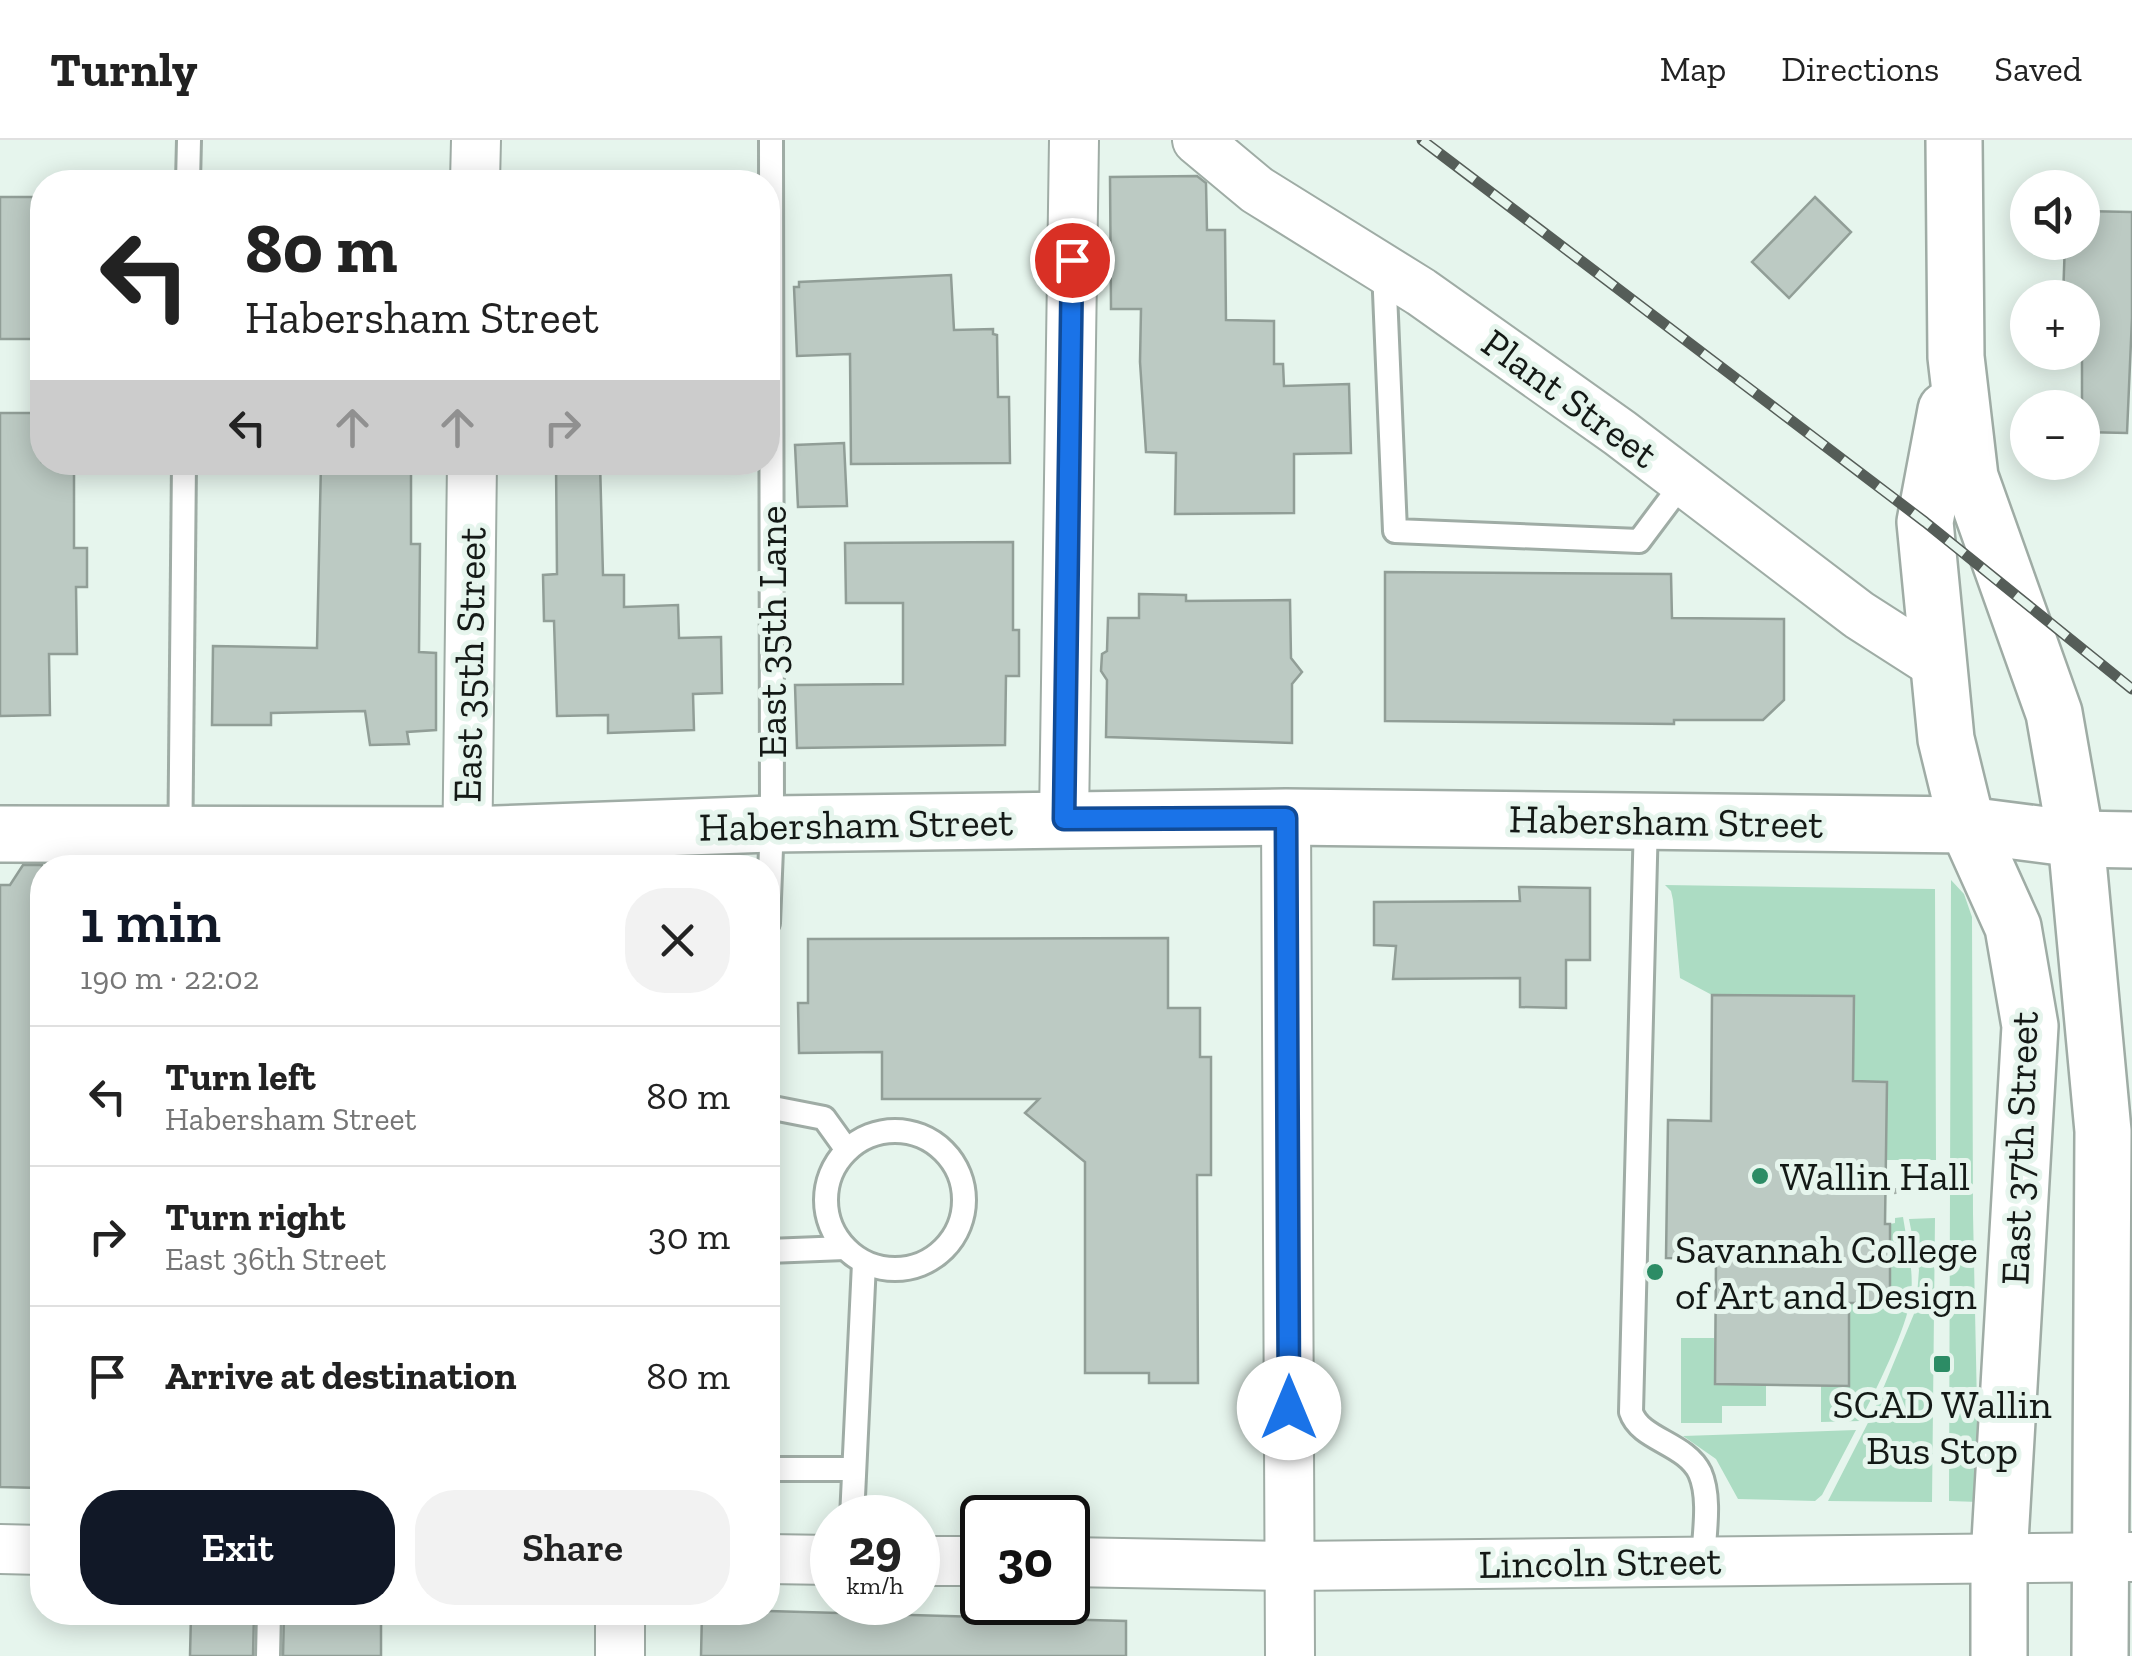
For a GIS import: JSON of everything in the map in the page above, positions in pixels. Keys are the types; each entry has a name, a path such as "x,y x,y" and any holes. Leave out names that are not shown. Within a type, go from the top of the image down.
{"main road":[{"name":"East 37th Street","path":"1954,140 1956,358 1970,477 2054,713 2076,839 2103,1131 2115,1557 2100,1656"},
{"name":"East 37th Street","path":"1956,358 1924,522 1936,665 1946,740 1966,825 2013,927 2030,1026 1999,1558 2000,1656"},
{"name":"Habersham Street","path":"0,834 179,851 467,851 772,824 1286,818 1966,825 2076,839 2132,840"}],"street":[{"path":"476,140 476,170"},
{"path":"1064,819 1074,140"},
{"name":"Plant Street","path":"1196,140 1258,190 1452,313 1859,615 1936,665"},
{"name":"East 35th Street","path":"467,851 472,475"},
{"path":"1286,818 1290,1656"},
{"path":"0,1549 30,1550"},
{"name":"Lincoln Street","path":"1090,1562 1290,1566 2115,1557"},
{"path":"780,1559 810,1560"},
{"path":"620,1625 620,1656"}],"lane":[{"path":"188,170 189,140"},
{"name":"East 35th Lane","path":"771,140 771,170"},
{"path":"1384,269 1395,530 1638,541 1684,482"},
{"path":"179,851 184,475"},
{"name":"East 35th Lane","path":"771,475 771,855"},
{"path":"1646,820 1631,1412 1637,1426 1674,1447 1700,1474 1705,1508 1703,1561"},
{"path":"780,1109 824,1118 847,1150"},
{"path":"907,1132 930,1140 948,1154 961,1176 965,1199 962,1223 950,1244 932,1260 910,1269 887,1270 864,1263 845,1248 833,1231 826,1199 834,1168 847,1150 865,1138 907,1132"},
{"path":"780,1250 845,1248"},
{"path":"853,1495 864,1263"},
{"path":"780,1470 854,1469"},
{"path":"268,1656 269,1625"}],"path":[{"path":"1852,1192 1901,1191"}],"green space":[{"path":"1951,880 1964,894 1972,917 1979,1502 1949,1501"},
{"path":"1665,885 1935,889 1936,1160 1886,1160 1887,1082 1853,1081 1854,997 1712,995 1680,978 1673,900"},
{"path":"1903,1217 1912,1286 1897,1341 1860,1421 1821,1422 1821,1386 1849,1386 1849,1303 1889,1303 1890,1224"},
{"path":"1935,1218 1932,1502 1828,1501 1873,1413 1916,1309 1919,1270 1909,1219"},
{"path":"1681,1338 1714,1338 1715,1383 1766,1385 1766,1406 1722,1406 1722,1423 1681,1423"},
{"path":"1856,1430 1822,1495 1815,1501 1738,1499 1716,1459 1683,1436"}],"building":[{"path":"1197,176 1206,183 1207,230 1225,230 1226,320 1274,321 1274,364 1283,364 1284,386 1349,384 1351,453 1294,454 1294,513 1175,514 1176,453 1146,452 1141,309 1111,309 1110,177"},
{"path":"0,197 30,197 30,339 0,339"},
{"path":"1815,197 1851,232 1789,298 1752,262"},
{"path":"2100,211 2132,212 2127,433 2100,432 2100,390 2082,390 2082,370 2100,370 2100,280 2064,280 2064,260 2100,260"},
{"path":"951,275 954,330 993,329 997,335 998,397 1009,397 1010,463 851,464 850,354 797,356 794,287 799,287 799,282"},
{"path":"0,413 30,413 30,475 74,475 74,548 87,548 87,587 76,587 77,654 49,654 50,715 0,716"},
{"path":"844,443 847,506 798,507 795,445"},
{"path":"321,475 411,475 411,544 420,544 419,652 436,653 436,730 407,732 409,744 370,745 365,711 271,713 271,725 212,725 213,646 317,648"},
{"path":"556,475 600,475 603,575 624,575 624,607 678,605 679,638 721,637 722,693 693,694 694,730 608,733 608,715 557,716 554,621 544,621 543,575 557,574"},
{"path":"1013,542 1013,630 1019,630 1019,676 1006,676 1005,745 797,748 795,685 903,684 903,603 846,603 845,543"},
{"path":"1385,572 1671,574 1672,618 1784,619 1784,700 1763,720 1674,720 1674,724 1385,721"},
{"path":"1139,594 1186,595 1186,601 1290,600 1291,658 1302,672 1292,684 1292,743 1106,737 1107,680 1101,671 1102,654 1107,651 1108,618 1139,618"},
{"path":"23,865 30,865 30,1488 0,1487 0,885 10,885"},
{"path":"1519,887 1590,888 1590,960 1566,960 1566,1008 1520,1007 1520,978 1393,979 1396,946 1374,945 1374,902 1520,901"},
{"path":"1168,938 1168,1008 1200,1008 1200,1057 1211,1057 1211,1175 1197,1175 1198,1383 1149,1383 1149,1373 1085,1373 1085,1162 1025,1113 1039,1099 882,1099 882,1052 799,1053 798,1003 808,1003 808,939"},
{"name":"Wallin Hall","path":"1712,995 1854,996 1853,1081 1887,1082 1885,1224 1890,1224 1890,1303 1849,1303 1849,1386 1715,1384 1716,1259 1666,1258 1668,1120 1711,1121"},
{"path":"780,1611 810,1612 810,1625 940,1625 940,1616 960,1616 960,1625 1090,1625 1090,1620 1126,1621 1126,1656 701,1656 702,1625 780,1625"},
{"path":"191,1625 254,1625 253,1656 190,1656"},
{"path":"284,1625 381,1625 381,1656 283,1656"}],"railway":[{"path":"1422,140 1925,522 2132,689"}],"place":[{"name":"Wallin Hall","path":"1760,1176"},
{"name":"Savannah College of Art and Design","path":"1655,1272"},
{"name":"SCAD Wallin Bus Stop","path":"1942,1364"}],"route":[{"path":"1072,260 1064,819 1286,818 1289,1408"}]}
